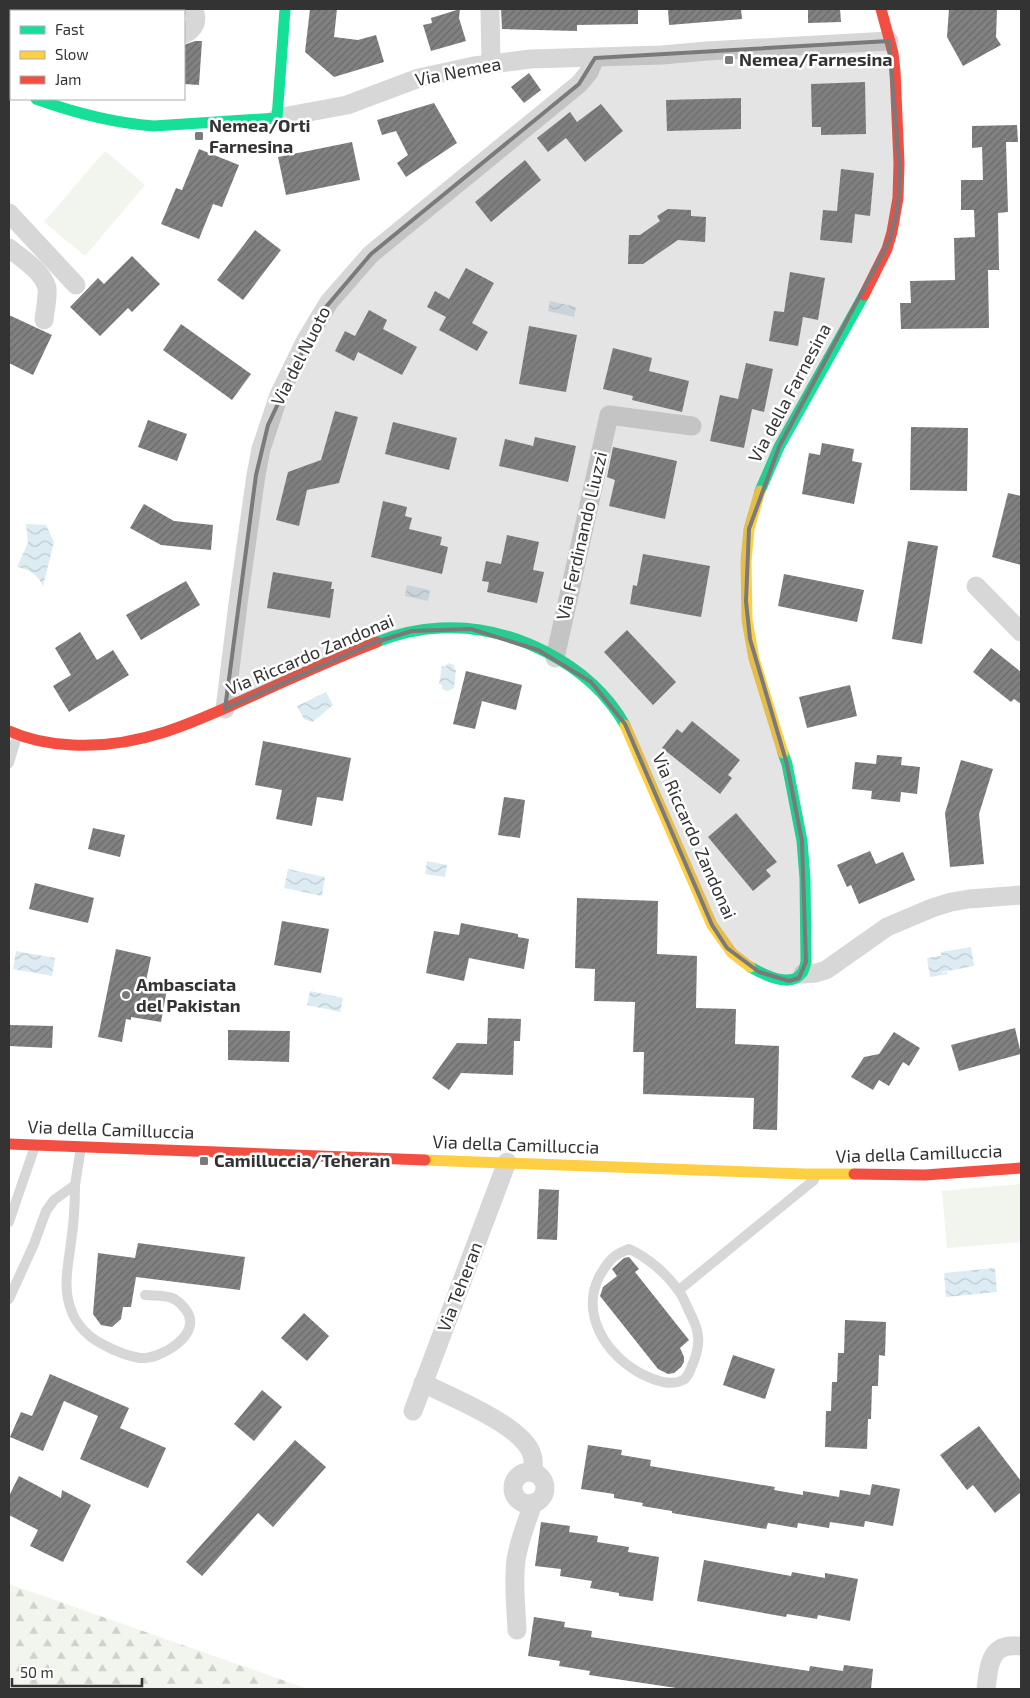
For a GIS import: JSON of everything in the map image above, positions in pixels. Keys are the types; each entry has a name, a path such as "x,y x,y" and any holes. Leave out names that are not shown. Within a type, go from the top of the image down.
{"street":[{"path":"185,34 196,24 196,14 193,9"},
{"path":"277,118 285,9"},
{"path":"490,9 491,64"},
{"name":"Via della Farnesina","path":"803,974 806,962 805,878 802,841 787,764 754,659 747,620 746,561 749,529 763,482 770,466 790,426 879,267 890,240 898,207 900,173 898,107 893,55 880,9"},
{"name":"Via Nemea","path":"39,100 90,118 135,125 277,118 340,106 418,78 451,70 491,64 531,59 662,55 889,41"},
{"name":"Via del Nuoto","path":"225,709 239,596 261,449 279,395 306,340 329,302 371,254 579,84 589,72 595,58"},
{"path":"9,213 76,285"},
{"path":"9,248 41,276 45,283 47,290 44,320"},
{"name":"Via Ferdinando Liuzzi","path":"555,658 609,415 692,426"},
{"path":"976,586 1021,632"},
{"name":"Via Riccardo Zandonai","path":"13,733 69,745 111,746 163,735 225,709 310,669 398,634 426,629 457,628 486,631 524,643 555,658 591,682 604,694 625,724 712,925 728,948 751,968 774,977 789,981 796,980 803,974"},
{"path":"803,974 826,970 887,928 932,908 968,899 1021,895"},
{"name":"Via della Camilluccia","path":"9,1144 821,1175 925,1175 1021,1168"},
{"name":"Via Teheran","path":"412,1411 507,1162"},
{"path":"424,1383 494,1419 517,1435 532,1452 534,1465 532,1472 518,1476 515,1480 514,1490 518,1499 524,1503 533,1503 516,1558 517,1630"},
{"path":"986,1689 991,1660 996,1652 1004,1647 1021,1646"}],"lane":[{"path":"9,763 13,733"},
{"path":"9,1222 36,1145"},
{"path":"81,1146 68,1272 68,1298 74,1317 83,1332 115,1351 141,1358 161,1354 185,1337 190,1328 190,1315 172,1298 145,1295"},
{"path":"679,1290 821,1175"},
{"path":"9,1298 34,1244 46,1211 54,1200 76,1186"},
{"path":"628,1249 640,1254 679,1290 697,1328 699,1335 698,1345 689,1373 683,1380 660,1382 640,1374 627,1366 602,1339 595,1317 593,1300 596,1285 604,1268 615,1256 628,1249"}],"highlighted area":[{"path":"889,41 900,173 898,207 890,240 779,447 749,529 746,601 750,639 787,764 802,841 806,962 799,978 789,981 759,972 727,948 712,925 625,724 591,682 538,650 471,629 412,631 373,643 225,709 256,475 268,425 320,314 371,254 579,84 595,58"}],"green space":[{"path":"9,9 54,10 10,10 9,39"},
{"path":"105,151 145,185 85,256 44,222"},
{"path":"1021,1184 1021,1242 947,1248 942,1191"},
{"path":"9,1584 308,1689 9,1689"}],"water":[{"path":"550,301 576,307 574,317 548,311"},
{"path":"26,524 46,525 54,542 43,586 33,573 17,567 28,543"},
{"path":"407,585 430,590 428,601 405,596"},
{"path":"448,663 454,665 456,670 454,688 448,691 442,689 442,685 439,684 442,666 445,667"},
{"path":"326,692 333,705 312,722 304,719 297,706"},
{"path":"427,861 447,865 445,877 425,874"},
{"path":"288,869 325,877 322,896 284,888"},
{"path":"971,947 974,966 942,972 947,972 948,974 930,977 927,958 945,955 941,955 941,952"},
{"path":"16,951 55,958 52,976 13,969"},
{"path":"310,991 343,998 340,1012 307,1005"},
{"path":"995,1268 997,1292 946,1297 944,1273"}],"building":[{"path":"310,9 337,9 334,37 358,40 376,35 384,62 334,77 305,52"},
{"path":"460,9 459,18 466,41 431,51 423,25 432,23 431,18"},
{"path":"501,9 638,9 638,24 577,25 577,31 502,29"},
{"path":"668,9 741,9 742,19 669,25"},
{"path":"808,9 840,9 841,22 808,23"},
{"path":"949,9 997,10 996,37 1001,45 963,66 947,37"},
{"path":"202,41 199,85 185,84 185,45"},
{"path":"529,73 541,90 524,103 511,87"},
{"path":"865,82 866,134 821,135 821,127 812,127 811,84"},
{"path":"741,98 741,129 667,131 666,100"},
{"path":"434,103 457,143 406,177 397,163 408,155 396,131 382,135 377,120"},
{"path":"601,104 623,131 585,162 566,138 548,152 537,138 570,112 577,122"},
{"path":"1017,125 1018,142 1006,142 1008,212 998,213 999,270 988,270 989,328 901,329 900,303 911,303 910,281 955,280 954,238 975,237 974,210 961,210 961,180 983,180 982,147 972,148 972,126"},
{"path":"352,142 360,180 286,195 278,157"},
{"path":"199,149 239,165 222,207 213,204 199,239 161,224 176,188 182,190"},
{"path":"525,160 541,180 491,222 475,202"},
{"path":"841,169 874,173 870,216 855,214 852,243 820,240 823,210 837,211"},
{"path":"668,209 691,210 691,216 706,217 705,242 678,240 643,264 628,264 629,235 640,235 660,221 657,216"},
{"path":"255,230 281,250 243,300 217,280"},
{"path":"132,256 160,284 132,312 128,308 100,336 70,307 98,278 104,284"},
{"path":"466,268 494,283 472,323 488,332 477,351 439,330 446,317 427,307 435,291 449,299"},
{"path":"790,272 825,278 818,320 803,317 798,346 769,341 774,311 784,312"},
{"path":"369,310 387,320 383,329 417,347 402,375 358,352 354,361 335,351 345,331 355,336"},
{"path":"9,315 52,335 33,375 9,363"},
{"path":"181,324 251,374 232,400 163,350"},
{"path":"529,326 577,335 566,392 519,384"},
{"path":"613,348 652,358 649,371 689,381 682,412 632,400 633,396 603,389"},
{"path":"746,363 773,369 764,412 752,409 744,448 710,441 720,395 738,399"},
{"path":"335,411 358,417 339,483 307,490 299,526 276,520 288,472 321,460"},
{"path":"148,420 187,434 177,461 138,447"},
{"path":"393,422 457,438 449,470 385,454"},
{"path":"911,427 968,428 967,491 910,490"},
{"path":"535,437 576,446 568,482 499,466 505,439 533,446"},
{"path":"822,443 854,449 852,461 862,463 854,504 802,494 809,453 820,455"},
{"path":"613,447 677,461 665,519 609,506 615,480 607,477"},
{"path":"1008,493 1021,496 1021,565 992,557"},
{"path":"383,501 407,507 405,516 412,518 409,529 442,537 440,545 448,547 442,574 371,557"},
{"path":"144,504 174,521 213,525 211,550 161,545 130,528"},
{"path":"507,535 539,542 533,570 544,572 537,603 487,592 489,582 482,581 486,561 501,564"},
{"path":"908,541 938,546 922,644 892,639"},
{"path":"643,554 710,566 701,617 630,604 633,585 637,586"},
{"path":"273,572 332,582 331,589 334,589 330,618 267,608"},
{"path":"784,574 864,590 857,622 778,606"},
{"path":"186,581 200,605 141,640 126,615"},
{"path":"627,630 676,682 653,705 604,652"},
{"path":"80,632 97,660 113,650 129,675 69,712 53,686 71,675 55,648"},
{"path":"991,648 1021,672 1021,704 1014,699 1011,702 973,672"},
{"path":"466,671 522,685 516,710 482,701 475,729 453,724"},
{"path":"850,685 857,716 807,728 799,697"},
{"path":"692,721 740,760 728,775 732,778 720,794 662,748 677,729 682,733"},
{"path":"263,741 351,758 343,801 317,797 312,826 276,819 282,790 255,785"},
{"path":"877,755 902,757 901,765 920,767 917,794 901,792 900,802 871,799 872,791 852,789 855,762 876,764"},
{"path":"961,760 993,769 979,814 984,864 950,867 945,813"},
{"path":"504,797 525,800 520,838 498,835"},
{"path":"736,813 777,862 766,870 771,876 753,891 708,837"},
{"path":"93,828 125,835 120,857 88,849"},
{"path":"870,851 876,864 903,852 915,880 859,904 851,885 847,887 837,865"},
{"path":"35,883 94,898 88,923 29,909"},
{"path":"577,898 658,901 657,954 697,956 696,1008 736,1009 735,1044 779,1046 777,1130 753,1129 754,1098 643,1094 644,1052 633,1052 635,1002 594,1001 595,969 575,968"},
{"path":"282,921 329,929 321,973 274,965"},
{"path":"461,923 518,934 518,937 529,939 524,969 469,958 464,981 426,973 434,931 459,935"},
{"path":"116,949 151,957 145,986 167,989 161,1022 131,1017 131,1020 126,1019 122,1042 98,1037"},
{"path":"488,1018 521,1019 520,1041 514,1041 513,1075 461,1073 449,1090 432,1078 457,1043 487,1044"},
{"path":"9,1025 53,1026 52,1048 9,1046"},
{"path":"1015,1028 1021,1054 959,1071 951,1045"},
{"path":"228,1030 290,1031 289,1062 228,1060"},
{"path":"894,1032 920,1048 909,1066 903,1062 889,1086 879,1080 873,1090 851,1077 864,1057 879,1054"},
{"path":"539,1189 559,1190 557,1240 537,1239"},
{"path":"138,1243 245,1257 240,1290 136,1277 131,1307 123,1307 121,1319 112,1327 101,1325 93,1314 98,1253 135,1258"},
{"path":"629,1257 639,1269 635,1272 689,1340 680,1348 684,1362 674,1373 668,1374 658,1369 600,1296 603,1287 617,1276 612,1269 624,1258"},
{"path":"304,1313 329,1336 307,1361 281,1338"},
{"path":"845,1320 886,1322 885,1356 879,1355 878,1386 872,1386 871,1419 868,1419 867,1449 825,1447 826,1411 831,1411 832,1382 837,1382 838,1353 844,1353"},
{"path":"733,1355 775,1369 765,1399 723,1385"},
{"path":"50,1374 129,1408 120,1428 166,1448 148,1488 80,1459 98,1416 64,1401 43,1451 10,1437 21,1412 32,1416"},
{"path":"262,1390 282,1407 254,1441 234,1424"},
{"path":"979,1426 1021,1481 1021,1492 995,1513 973,1485 967,1490 940,1455"},
{"path":"295,1440 326,1467 273,1527 258,1513 202,1576 186,1562"},
{"path":"588,1445 622,1450 621,1455 651,1460 650,1466 775,1487 774,1490 803,1495 803,1491 839,1497 840,1490 870,1495 872,1484 900,1489 893,1526 865,1521 864,1527 830,1522 829,1528 798,1523 797,1528 768,1523 766,1529 642,1506 643,1503 614,1498 614,1494 581,1489"},
{"path":"19,1476 61,1498 62,1490 91,1505 63,1562 30,1546 38,1530 9,1515 9,1496"},
{"path":"541,1522 570,1526 569,1532 598,1536 597,1542 629,1547 628,1552 659,1557 653,1601 619,1596 619,1593 590,1588 592,1581 560,1576 561,1569 535,1566"},
{"path":"704,1560 791,1576 792,1572 825,1578 825,1573 858,1579 850,1621 818,1615 817,1619 787,1614 786,1617 697,1601"},
{"path":"534,1617 565,1622 564,1627 592,1631 591,1637 809,1671 810,1666 843,1671 844,1665 873,1669 871,1689 683,1689 589,1675 590,1671 559,1666 560,1661 528,1656"}],"traffic: fast":[{"path":"39,100 94,117 154,126 277,118 285,9"},
{"path":"760,491 779,447 864,295"},
{"path":"377,642 408,632 440,628 467,628 494,633 520,641 546,652 570,666 591,683 610,703 625,725"},
{"path":"750,967 776,979 791,980 797,978 802,973 806,962 805,878 802,841 787,764 783,753"}],"traffic: slow":[{"path":"760,491 749,529 746,561 747,620 754,659 783,753"},
{"path":"625,725 712,925 732,953 750,967"},
{"path":"425,1160 805,1174 854,1174"}],"traffic: jam":[{"path":"864,295 887,249 898,198 899,163 895,71 893,53 881,9"},
{"path":"9,731 40,741 72,745 97,745 146,737 170,731 215,713 377,642"},
{"path":"9,1144 425,1160"},
{"path":"854,1174 925,1175 1021,1168"}],"place":[{"name":"Nemea/Farnesina","path":"729,60"},
{"name":"Nemea/Orti Farnesina","path":"199,136"},
{"name":"Ambasciata del Pakistan","path":"126,995"},
{"name":"Camilluccia/Teheran","path":"204,1161"}]}
